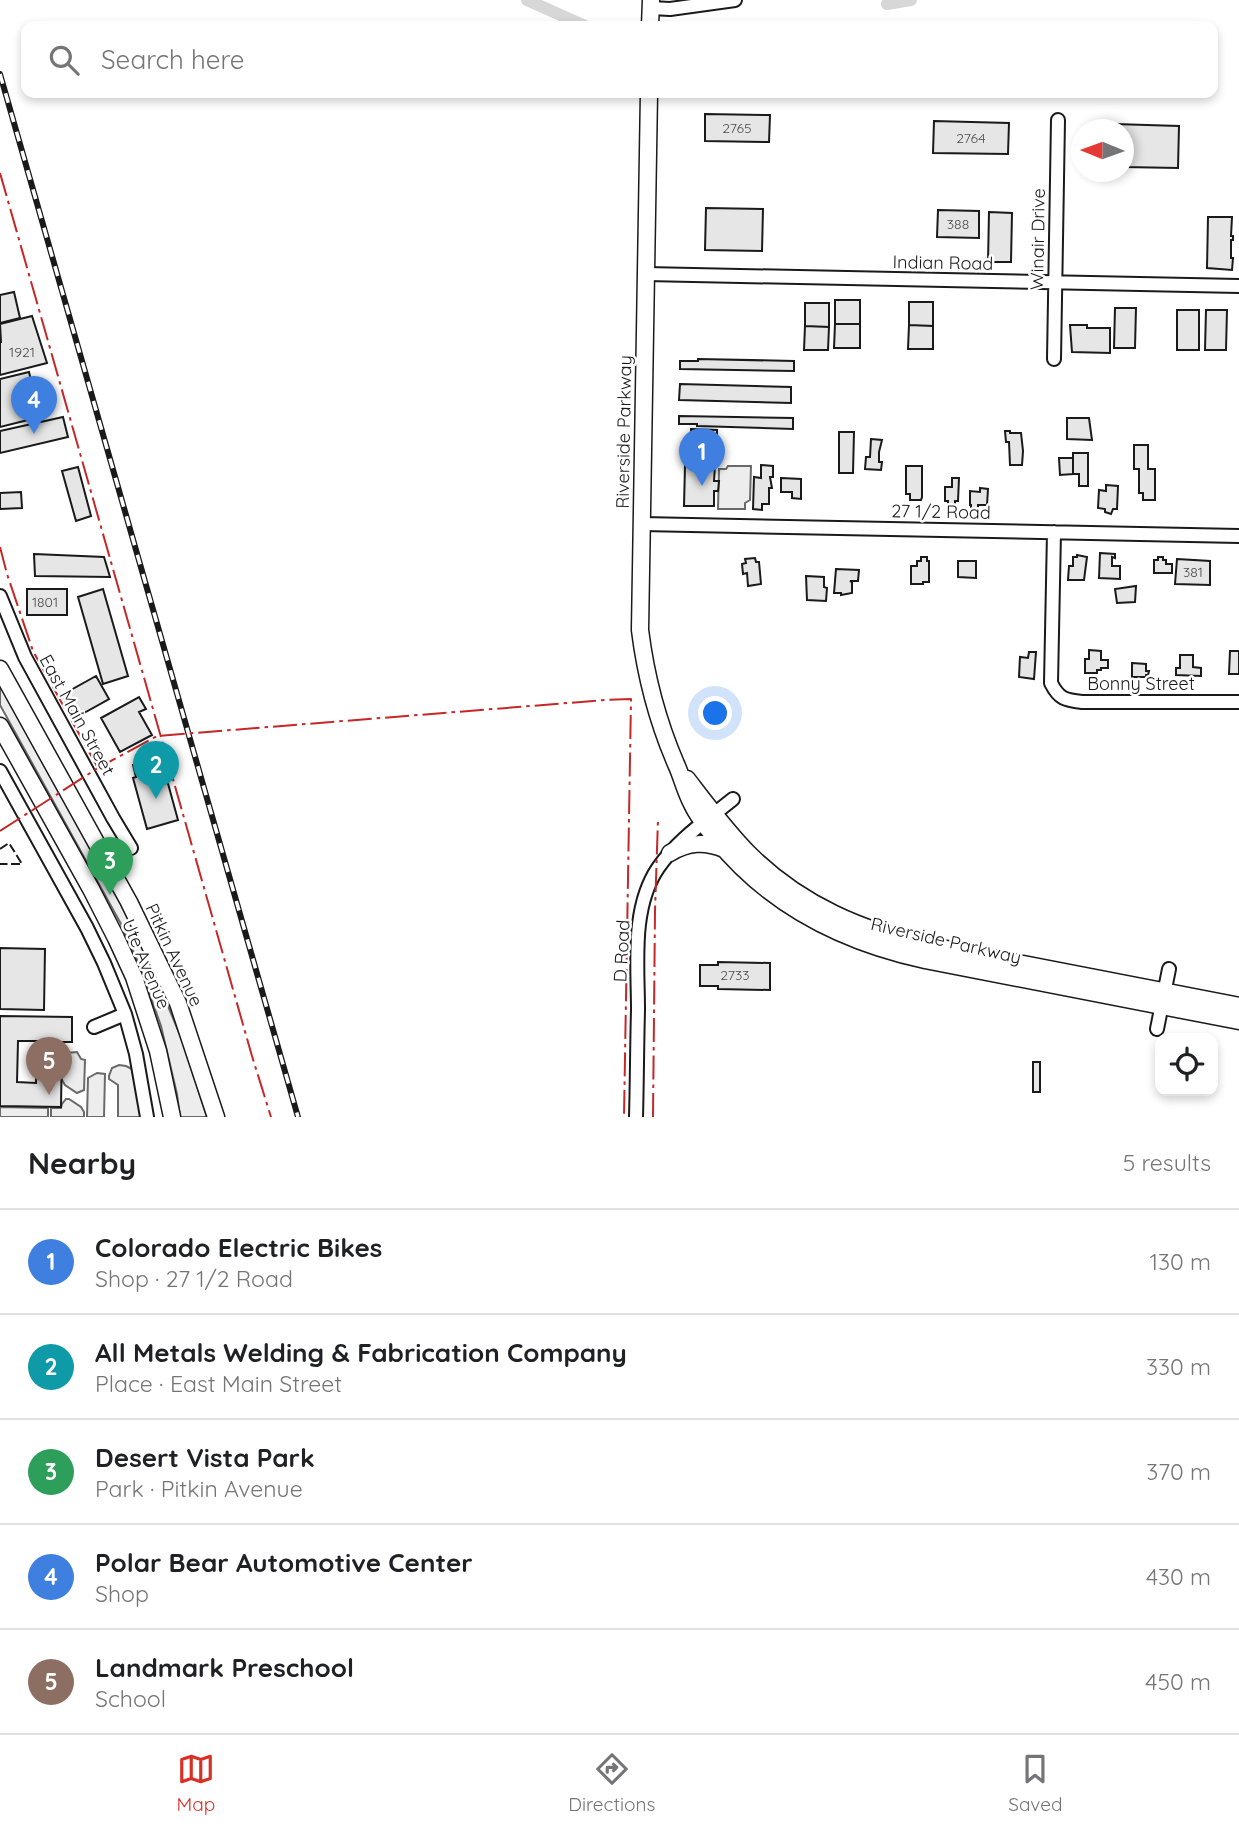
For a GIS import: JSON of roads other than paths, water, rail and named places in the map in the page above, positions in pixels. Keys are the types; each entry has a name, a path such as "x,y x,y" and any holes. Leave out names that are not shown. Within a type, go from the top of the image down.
{"main road":[{"name":"Riverside Parkway","path":"649,98 640,630 643,658 656,714 677,766 725,850 776,896 817,922 856,941 905,955 1163,999 1239,1006"},
{"name":"Pitkin Avenue","path":"0,669 129,902 178,1003 216,1117"},
{"name":"Ute Avenue","path":"0,726 91,890 134,976 158,1051 172,1117"},
{"name":"Riverside Parkway","path":"709,818 785,884 824,909 862,927 885,935 1163,999 1239,1021"},
{"path":"670,853 680,847 700,843 725,850"}],"street":[{"path":"651,4 670,9 698,2 732,0"},
{"name":"Winair Drive","path":"1054,359 1058,120"},
{"name":"Indian Road","path":"646,274 1239,286"},
{"name":"27 1/2 Road","path":"642,524 1239,536"},
{"name":"Bonny Street","path":"1054,532 1051,683 1057,695 1069,701 1082,702 1239,702"},
{"name":"East Main Street","path":"0,596 25,657 131,848"},
{"path":"0,771 104,963 125,1014 136,1054 147,1117"},
{"name":"D Road","path":"636,1117 638,937 649,886 656,870 688,834 733,799"},
{"path":"1157,1029 1169,969"},
{"path":"94,1027 125,1014"}],"waterway":[{"path":"527,0 574,21"},
{"path":"887,4 911,0"}],"railway":[{"path":"0,74 298,1117"}],"place":[{"name":"Polar Bear Automotive Center","path":"34,434"},
{"name":"Colorado Electric Bikes","path":"702,486"},
{"name":"All Metals Welding & Fabrication Company","path":"156,799"},
{"name":"Desert Vista Park","path":"110,895"},
{"name":"Landmark Preschool","path":"49,1095"}]}
